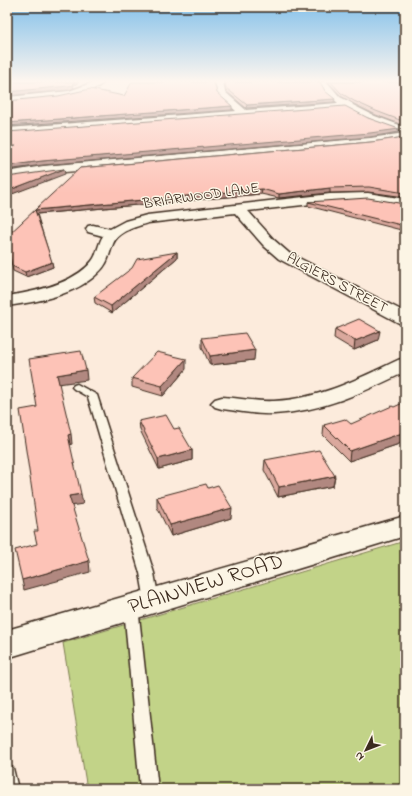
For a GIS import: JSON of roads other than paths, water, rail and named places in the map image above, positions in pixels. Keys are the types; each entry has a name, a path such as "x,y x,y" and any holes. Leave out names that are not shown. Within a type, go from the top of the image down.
{"main road":[{"name":"PLAINVIEW ROAD","path":"7,644 405,526"}],"street":[{"path":"7,131 163,119"},
{"path":"374,119 405,130"},
{"path":"7,176 43,170 370,141 405,136"},
{"name":"BRIARWOOD LANE","path":"7,301 40,294 75,282 100,262 106,241 114,234 127,226 148,219 238,208 352,197 385,199 405,203"},
{"name":"ALGIERS STREET","path":"238,208 269,243 284,256 405,319"},
{"path":"93,229 114,234"},
{"path":"222,403 273,408 320,401 358,387 405,364"}],"lane":[{"path":"77,387 92,396 147,573 142,604 149,789"},
{"path":"7,774 9,789"}]}
